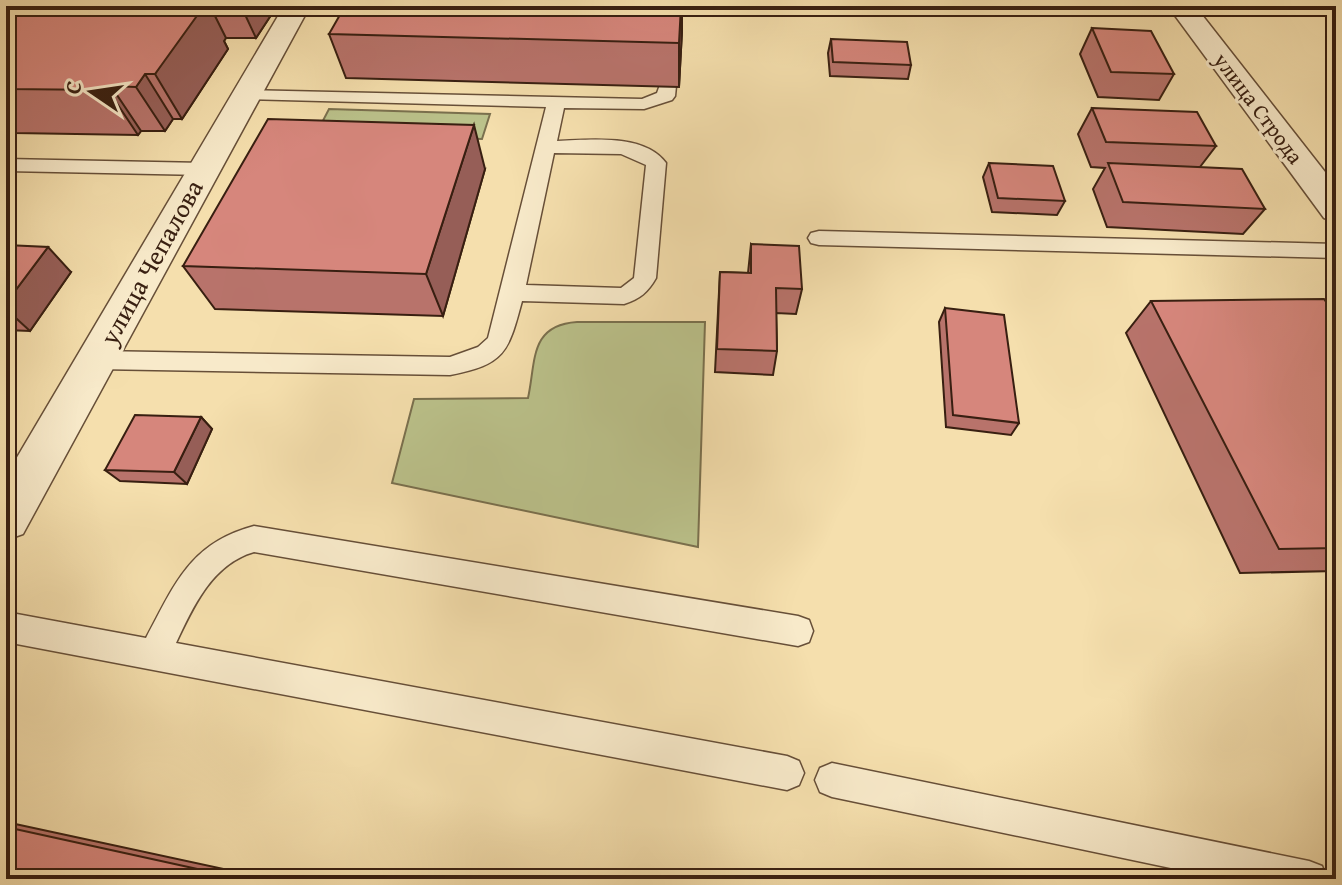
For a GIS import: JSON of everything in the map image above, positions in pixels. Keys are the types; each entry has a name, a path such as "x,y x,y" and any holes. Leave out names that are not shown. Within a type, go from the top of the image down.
{"street":[{"name":"улица Чепалова","path":"6,519 297,6"},
{"name":"улица Строда","path":"1181,6 1336,210"}],"lane":[{"path":"247,94 644,104 662,99 667,86"},
{"path":"97,360 450,366 486,354 499,342 513,293 556,102"},
{"path":"513,293 624,296 640,287 645,278 656,163 652,158 628,149 546,147"},
{"path":"6,165 204,169"},
{"path":"819,238 1336,251"},
{"path":"154,654 208,561 228,546 254,539 798,631"},
{"path":"6,627 787,773"},
{"path":"832,780 1309,879"}],"green space":[{"path":"329,109 490,114 482,139 316,134"},
{"path":"577,322 705,322 698,547 392,483 414,399 528,398 534,359 543,338 550,330"}],"building":[{"path":"22,6 204,6 155,74 145,74 136,87 111,86 108,90 6,89 6,22"},
{"path":"345,6 681,6 679,43 329,34"},
{"path":"1092,28 1151,31 1174,74 1111,72"},
{"path":"831,39 907,42 911,65 833,62"},
{"path":"1092,108 1197,112 1216,146 1106,142"},
{"path":"268,119 474,125 426,274 183,266"},
{"path":"989,163 1053,166 1065,201 998,198"},
{"path":"1108,163 1242,169 1265,209 1123,202"},
{"path":"751,244 799,246 802,289 776,288 777,351 717,349 720,272 751,273"},
{"path":"6,245 48,247 6,303"},
{"path":"1324,299 1336,316 1336,548 1279,549 1151,301"},
{"path":"945,308 1004,315 1019,423 953,415"},
{"path":"135,415 201,417 174,472 105,470"},
{"path":"6,827 243,879 6,879"}]}
